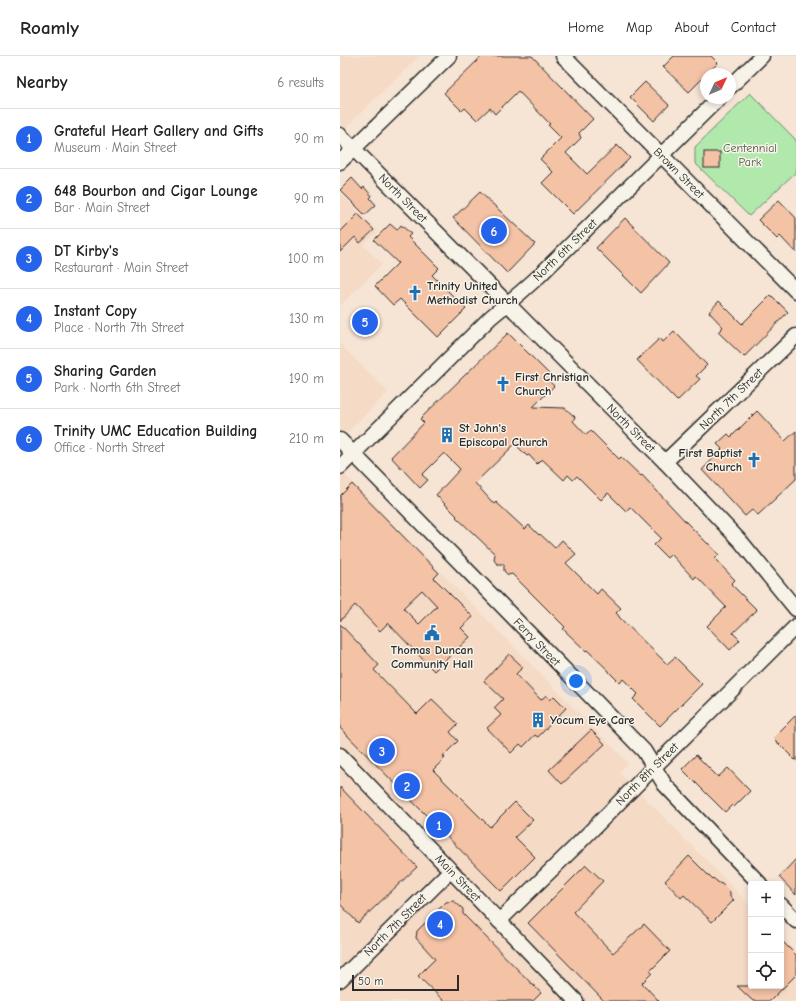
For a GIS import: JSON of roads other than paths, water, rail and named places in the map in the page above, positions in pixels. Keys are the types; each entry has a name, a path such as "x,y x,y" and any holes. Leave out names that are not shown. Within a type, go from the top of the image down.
{"street":[{"path":"340,162 449,56"},
{"name":"Brown Street","path":"563,56 796,291"},
{"path":"736,81 762,56"},
{"name":"North 6th Street","path":"340,467 491,316 520,294 538,277 713,104"},
{"name":"North Street","path":"340,135 665,462 742,543 796,609"},
{"name":"North 7th Street","path":"665,462 796,336"},
{"name":"Ferry Street","path":"340,440 644,751 665,785 674,796 757,881"},
{"name":"North 8th Street","path":"499,921 796,626"},
{"name":"Main Street","path":"340,755 499,921 567,998"},
{"name":"North 7th Street","path":"340,980 450,871"},
{"path":"784,908 796,921"}],"place":[{"name":"Trinity UMC Education Building","path":"494,231"},
{"name":"Trinity United Methodist Church","path":"415,293"},
{"name":"Sharing Garden","path":"365,322"},
{"name":"First Christian Church","path":"503,384"},
{"name":"St John's Episcopal Church","path":"447,435"},
{"name":"First Baptist Church","path":"754,460"},
{"name":"Thomas Duncan Community Hall","path":"432,633"},
{"name":"Yocum Eye Care","path":"538,720"},
{"name":"DT Kirby's","path":"382,751"},
{"name":"648 Bourbon and Cigar Lounge","path":"407,786"},
{"name":"Grateful Heart Gallery and Gifts","path":"439,825"},
{"name":"Instant Copy","path":"440,924"}],"park label":[{"name":"Centennial Park","path":"750,155"}]}
